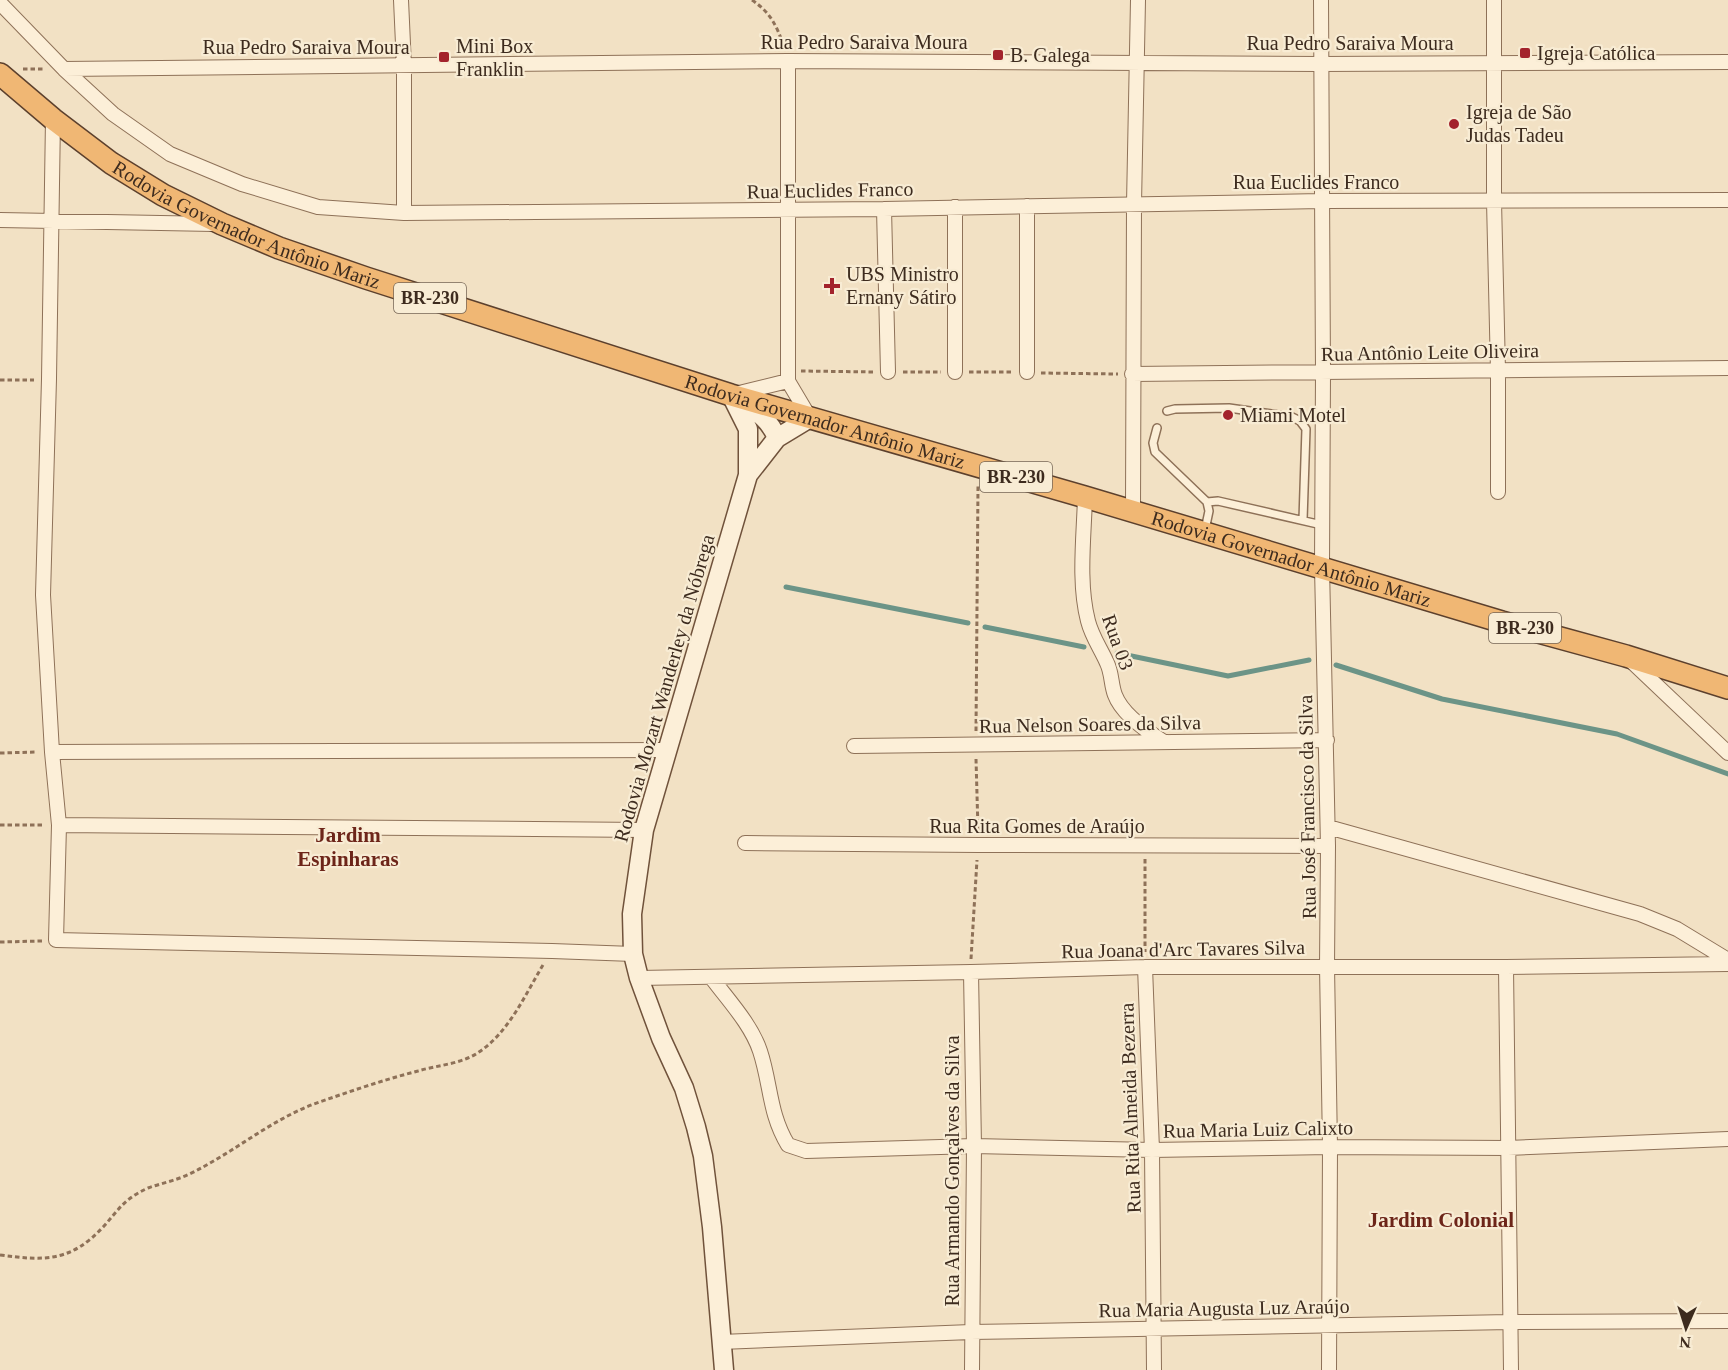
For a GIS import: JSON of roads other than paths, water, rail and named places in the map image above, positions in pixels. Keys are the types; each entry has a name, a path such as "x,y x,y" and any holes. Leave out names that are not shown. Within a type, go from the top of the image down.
{"highway":[{"name":"Rodovia Governador Antônio Mariz","path":"0,74 53,119 111,163 163,195 222,224 279,248 366,278 810,418 1085,496 1728,688"}],"main road":[{"path":"731,394 762,415 774,428 777,438"},
{"name":"Rodovia Mozart Wanderley da Nóbrega","path":"724,1370 712,1227 703,1156 684,1088 661,1038 639,978 633,954 632,914 644,830 748,475 748,429 731,394"},
{"path":"748,429 756,423 775,417 810,418"},
{"name":"Rodovia Mozart Wanderley da Nóbrega","path":"748,475 777,438 810,418"}],"street":[{"path":"402,0 404,213"},
{"path":"1133,511 1132,374 1138,0"},
{"name":"Rua José Francisco da Silva","path":"1321,0 1322,567 1328,827 1329,1370"},
{"path":"1494,0 1498,492"},
{"name":"Rua Euclides Franco","path":"0,3 64,69 113,114 170,154 242,184 318,207 404,213 884,209 1321,201 1728,200"},
{"path":"788,61 788,381 810,418"},
{"name":"Rua Pedro Saraiva Moura","path":"64,69 788,61 1728,62"},
{"path":"53,119 50,379 43,595 52,752 59,825 56,940 633,954"},
{"path":"1027,372 1028,206"},
{"path":"955,207 956,372"},
{"path":"884,209 888,372"},
{"path":"0,220 222,224"},
{"name":"Rua Antônio Leite Oliveira","path":"1132,374 1728,368"},
{"path":"731,394 788,381"},
{"name":"Rua 03","path":"1085,496 1083,577 1088,621 1093,638 1109,666 1114,693 1119,704 1147,731 1165,743"},
{"path":"1626,656 1728,753"},
{"name":"Rua Nelson Soares da Silva","path":"854,746 1327,740"},
{"path":"52,752 668,750"},
{"path":"59,825 644,830"},
{"path":"1328,827 1640,914 1677,929 1728,962"},
{"name":"Rua Rita Gomes de Araújo","path":"745,843 1328,846"},
{"name":"Rua Joana d'Arc Tavares Silva","path":"639,978 1145,967 1506,967 1728,962"},
{"name":"Rua Rita Almeida Bezerra","path":"1145,967 1152,1150 1154,1370"},
{"path":"1506,967 1510,1370"},
{"name":"Rua Armando Gonçalves da Silva","path":"971,972 974,1146 972,1370"},
{"name":"Rua Maria Luiz Calixto","path":"711,977 754,1034 761,1052 775,1118 781,1133 788,1145 806,1150 974,1146 1152,1150 1330,1147 1508,1148 1728,1139"},
{"name":"Rua Maria Augusta Luz Araújo","path":"721,1342 971,1332 1154,1328 1728,1321"}],"lane":[{"path":"1167,411 1229,408 1292,417 1300,421 1306,429 1304,520"},
{"path":"1157,428 1153,443 1155,452 1207,502 1209,511 1204,532"},
{"path":"1207,502 1218,501 1322,525"}],"waterway":[{"path":"786,587 968,623"},
{"path":"985,627 1084,647"},
{"path":"1117,653 1228,676 1309,660"},
{"path":"1336,665 1442,699 1617,734 1728,774"}],"place":[{"name":"Igreja Católica","path":"1525,53"},
{"name":"B. Galega","path":"998,55"},
{"name":"Mini Box Franklin","path":"444,57"},
{"name":"Igreja de São Judas Tadeu","path":"1454,124"},
{"name":"UBS Ministro Ernany Sátiro","path":"832,286"},
{"name":"Miami Motel","path":"1228,415"}],"district":[{"name":"Jardim Espinharas","path":"348,847"},
{"name":"Jardim Colonial","path":"1441,1220"}]}
